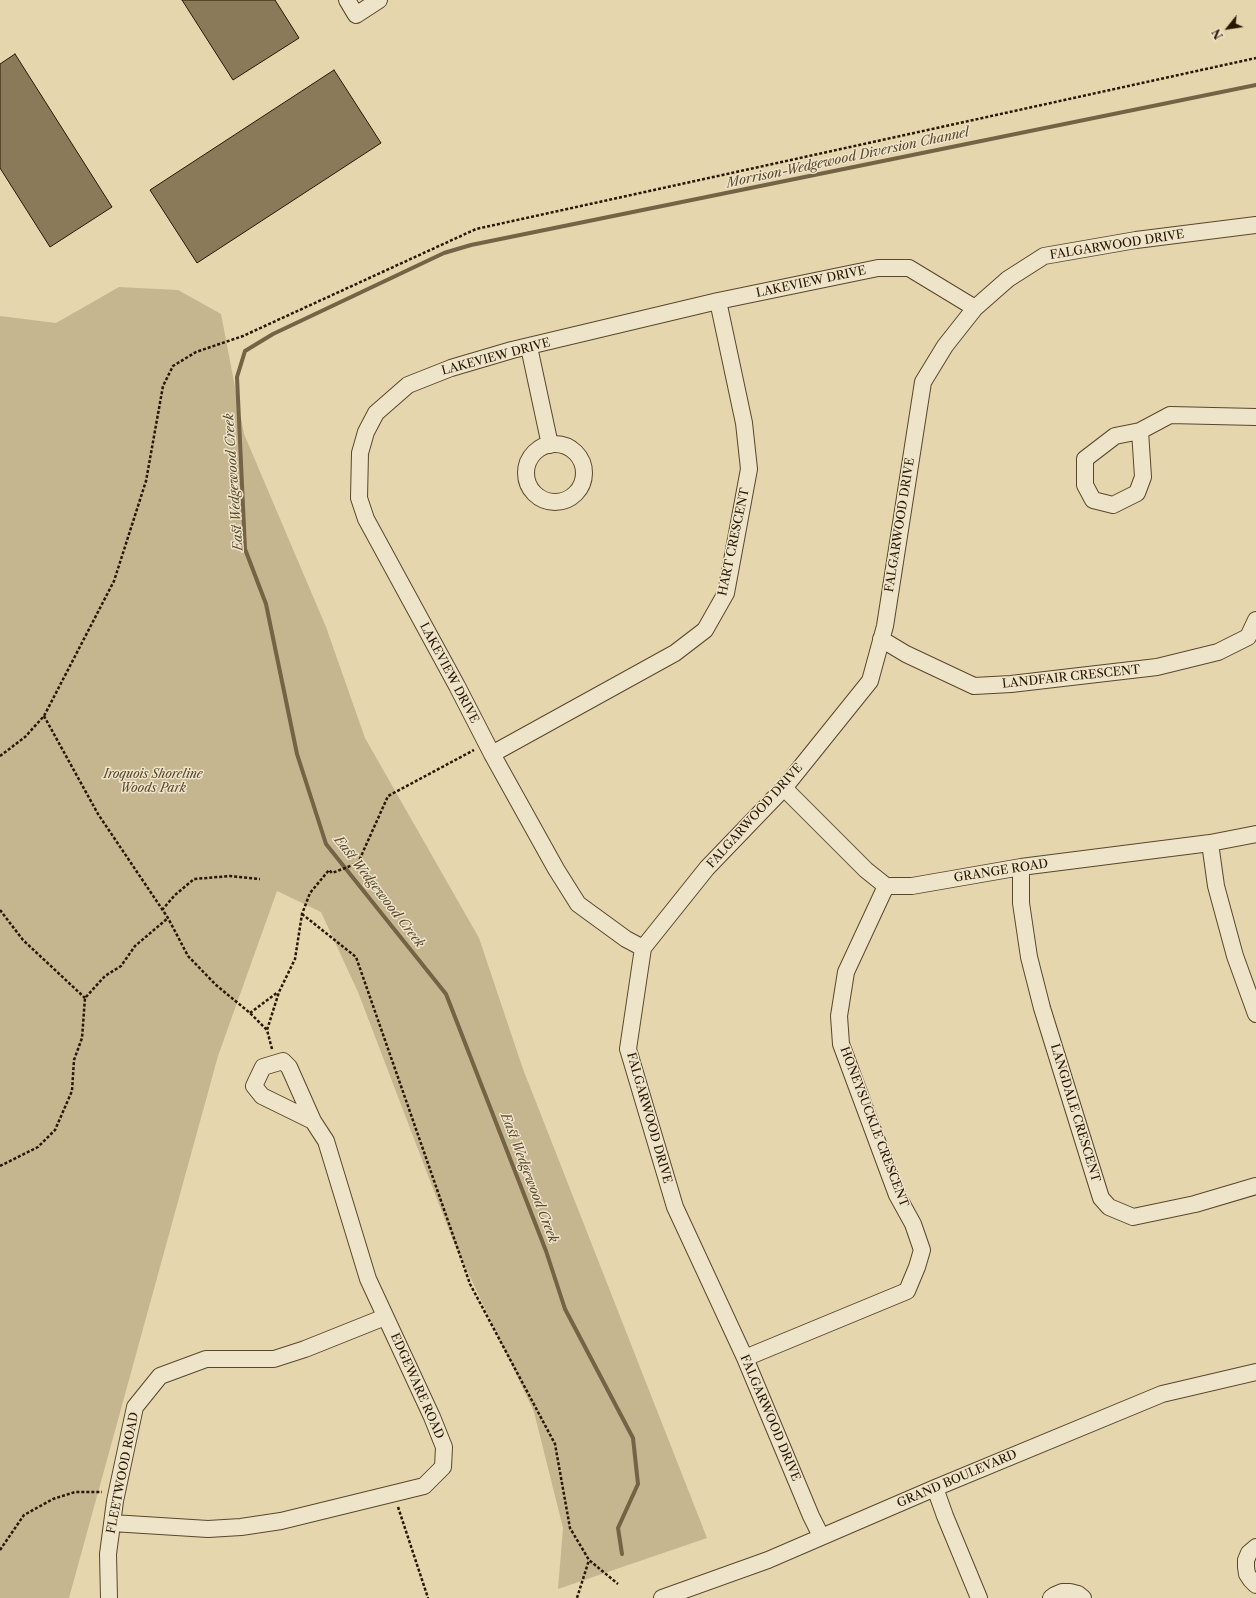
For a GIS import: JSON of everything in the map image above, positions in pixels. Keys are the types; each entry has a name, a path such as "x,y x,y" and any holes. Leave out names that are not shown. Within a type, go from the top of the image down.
{"street":[{"path":"347,0 356,15 379,0"},
{"name":"FALGARWOOD DRIVE","path":"821,1536 811,1516 745,1358 675,1207 628,1049 643,948 707,868 784,788 870,681 885,626 923,382 945,346 975,308 1008,279 1044,256 1136,240 1256,225"},
{"name":"LAKEVIEW DRIVE","path":"643,948 626,940 578,904 556,869 492,754 457,686 366,520 359,498 360,453 366,432 376,413 408,385 451,368 529,347 718,301 878,268 909,268 975,308"},
{"name":"HART CRESCENT","path":"492,754 675,653 705,630 726,593 749,469 744,422 718,301"},
{"path":"529,347 550,445"},
{"path":"1140,431 1143,477 1138,493 1113,505 1093,500 1085,485 1085,459 1115,436 1140,431 1170,415 1256,416"},
{"name":"LANDFAIR CRESCENT","path":"881,639 906,654 974,686 1011,684 1158,667 1218,652 1248,637 1256,620"},
{"path":"784,788 866,870 886,886"},
{"name":"GRANGE ROAD","path":"886,886 912,886 1021,867 1210,843 1256,834"},
{"path":"1210,843 1216,886 1236,956 1256,1014"},
{"name":"LANGDALE CRESCENT","path":"1021,867 1022,903 1029,957 1042,1008 1101,1198 1109,1207 1133,1217 1195,1204 1256,1186"},
{"name":"HONEYSUCKLE CRESCENT","path":"745,1358 907,1291 917,1267 922,1250 913,1224 897,1195 841,1044 839,1016 846,972 886,886"},
{"name":"EDGEWARE ROAD","path":"112,1523 208,1529 241,1527 281,1521 424,1486 443,1467 444,1447 432,1417 368,1279 326,1141 313,1121 288,1067 283,1061 276,1063"},
{"path":"276,1063 264,1067 254,1086 262,1096 313,1121"},
{"name":"FLEETWOOD ROAD","path":"109,1598 108,1554 112,1523 135,1407 160,1376 206,1359 274,1359 304,1349 385,1317"},
{"name":"GRAND BOULEVARD","path":"662,1598 768,1560 821,1536 1162,1394 1256,1372"},
{"path":"935,1488 979,1598"},
{"path":"1256,1547 1249,1553 1246,1560 1246,1567 1247,1574 1256,1585"},
{"path":"1051,1598 1062,1592 1070,1592 1083,1598"}],"path":[{"path":"0,756 25,737 44,716 114,581 146,481 163,386 173,366 196,352 244,336 476,229 1256,58"},
{"path":"44,716 98,814 168,918 188,956 216,985 250,1013 267,1030 276,1063"},
{"path":"267,1030 279,992 295,958 302,914 310,893 329,870 332,873 358,863 388,796 477,749 492,754"},
{"path":"162,910 175,895 194,879 230,876 260,879"},
{"path":"0,910 23,940 85,998"},
{"path":"302,914 356,957 470,1284 555,1444 570,1528 588,1560 618,1584"},
{"path":"0,1166 38,1147 55,1130 72,1091 74,1060 82,1038 85,998 105,976 121,966 135,946 168,918"},
{"path":"250,1013 279,992"},
{"path":"0,1550 24,1515 53,1499 75,1492 117,1492"},
{"path":"394,1493 428,1598"},
{"path":"577,1598 588,1560"}],"green space":[{"name":"Iroquois Shoreline Woods Park","path":"119,287 178,290 221,314 244,434 326,627 365,738 479,938 523,1069 707,1538 558,1589 563,1528 534,1412 453,1241 358,992 321,912 277,891 218,1056 69,1598 0,1598 0,316 56,323"}],"building":[{"path":"182,0 275,0 299,38 233,80"},
{"path":"15,54 112,207 50,247 0,168 0,64"},
{"path":"334,70 381,143 197,263 150,190"}],"waterway":[{"name":"East Wedgewood Creek","path":"622,1554 618,1528 638,1484 633,1438 565,1309 546,1251 446,994 326,844 297,754 266,604 245,549 237,377 245,351 273,334 444,253 471,245 1256,85"}],"water label":[{"name":"Morrison-Wedgewood Diversion Channel","path":"848,158"}]}
